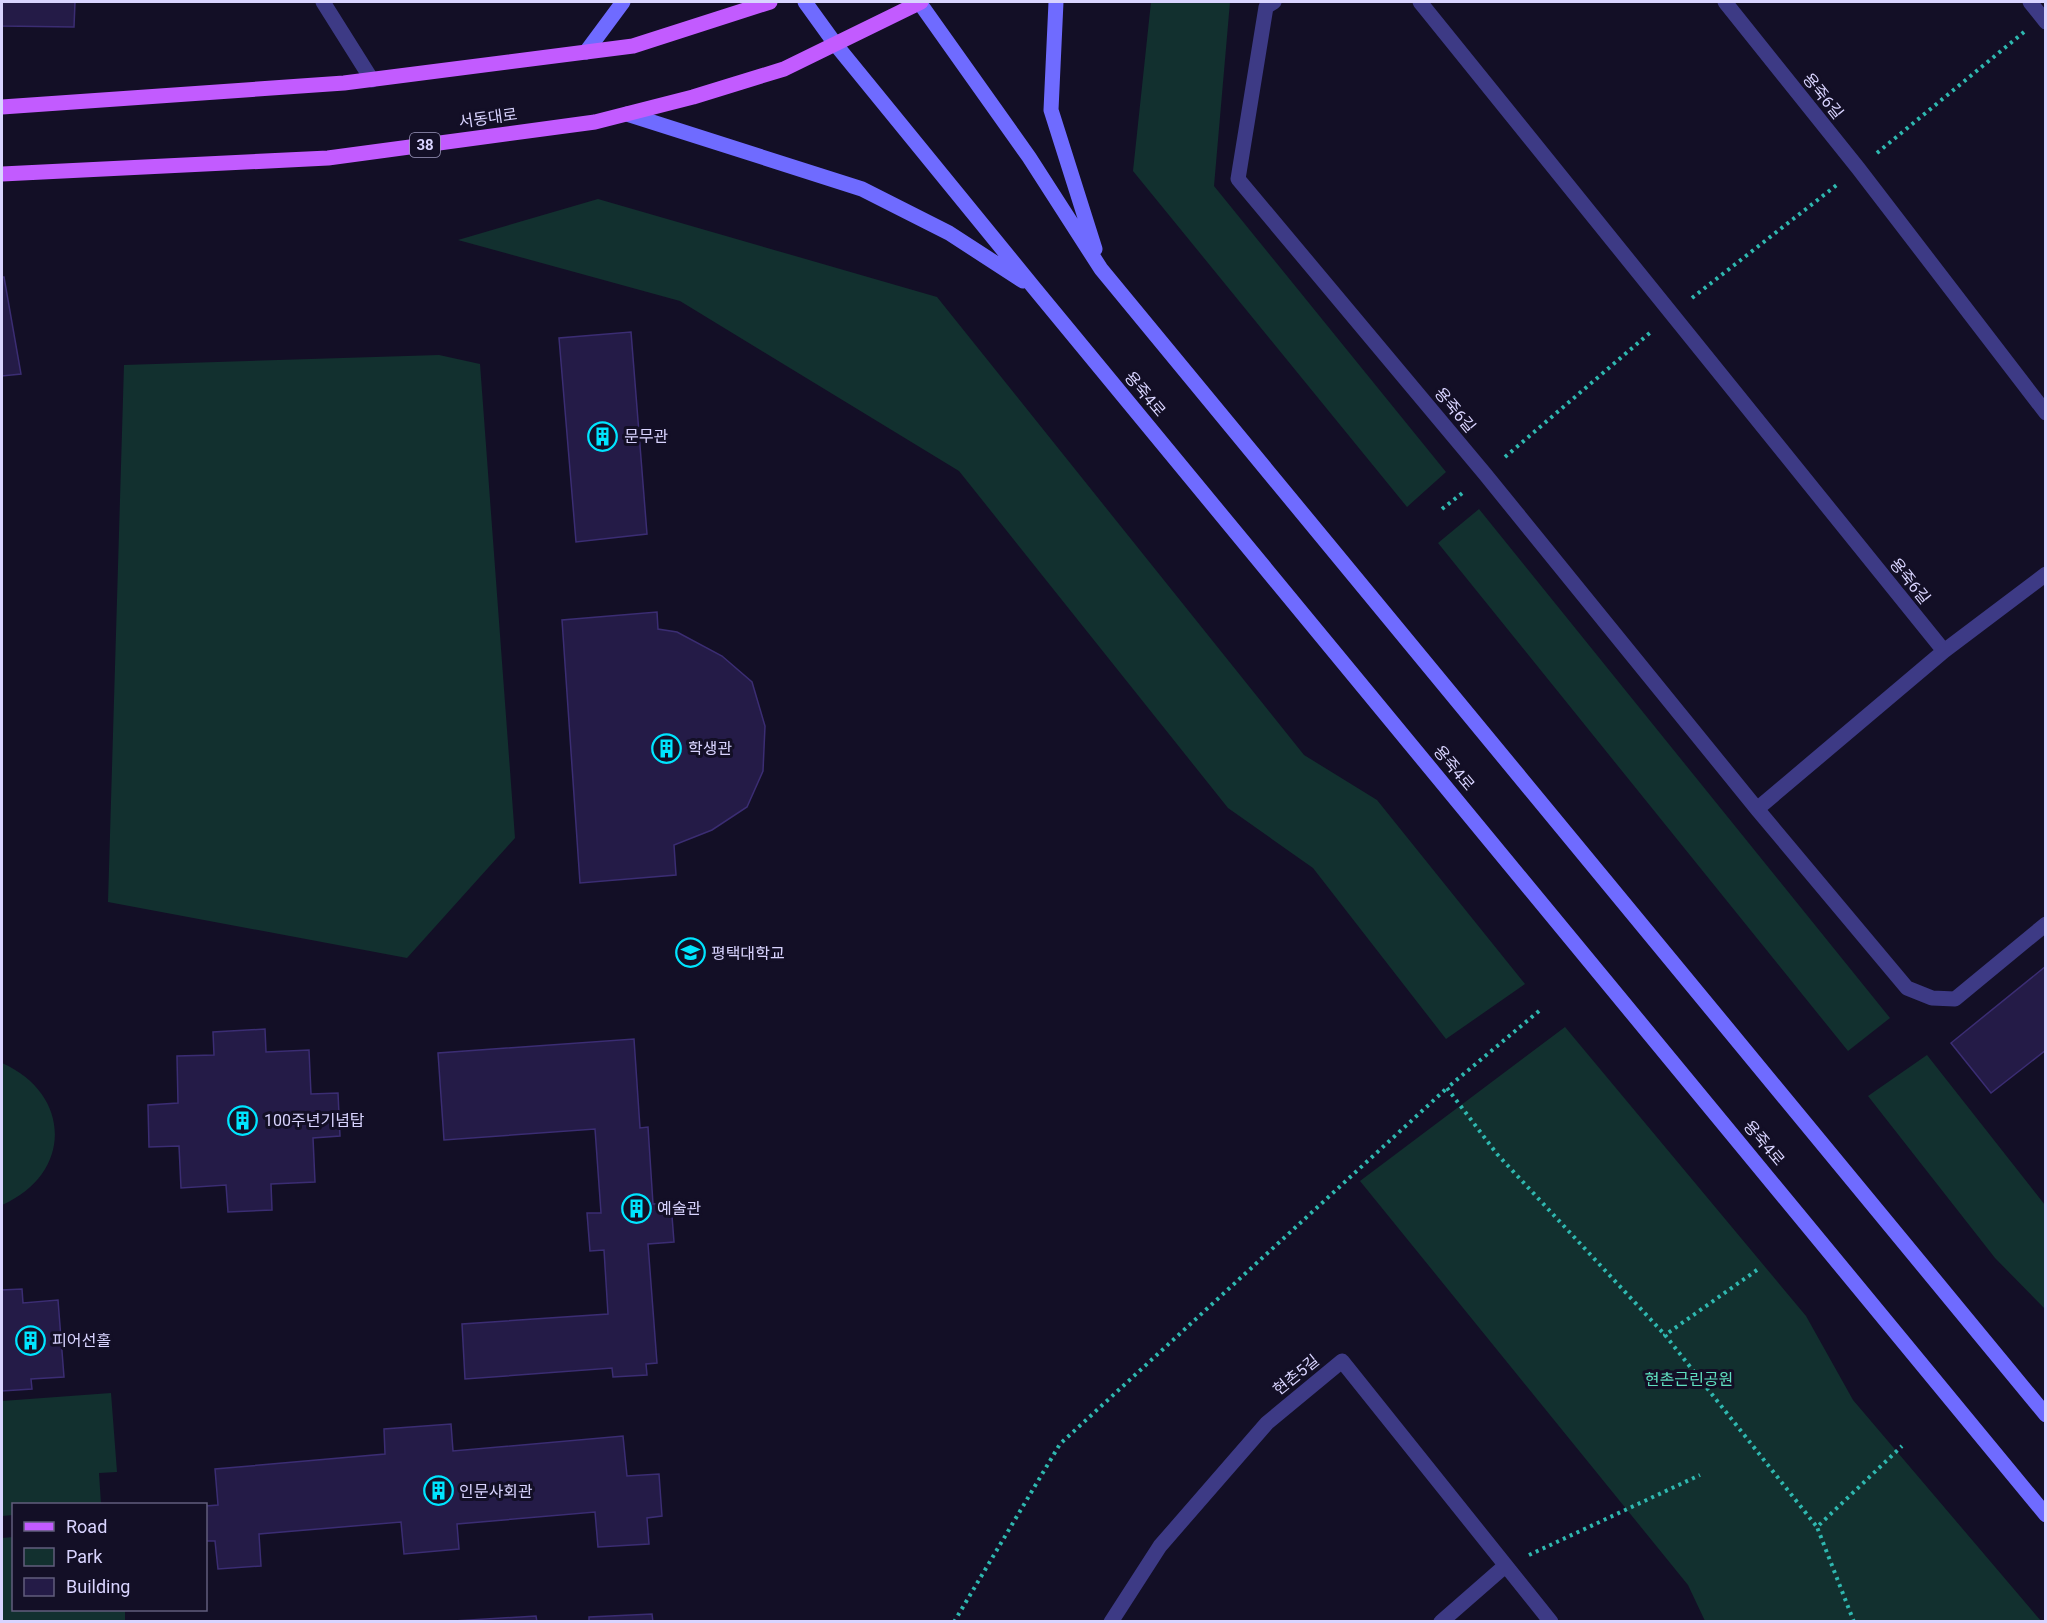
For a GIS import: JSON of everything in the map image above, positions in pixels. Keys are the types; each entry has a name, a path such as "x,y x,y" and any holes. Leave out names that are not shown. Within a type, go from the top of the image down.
{"main road":[{"path":"586,52 623,2"},
{"path":"2,107 372,80 633,46 770,2"},
{"name":"용죽4로","path":"805,2 836,45 1035,289 2046,1515"},
{"path":"920,2 1029,157 1101,269 2046,1415"},
{"name":"서동대로","path":"2,174 328,158 595,122 784,69 920,2"},
{"path":"1056,2 1052,110 1101,269"},
{"path":"627,114 862,189 949,233 1035,289"}],"street":[{"path":"323,2 372,80"},
{"name":"용죽6길","path":"1274,2 1266,8 1238,179 1485,474 1907,988 1932,998 1955,999 2046,924"},
{"name":"용죽6길","path":"1420,2 1670,315 1944,651"},
{"name":"용죽6길","path":"1725,2 1858,168 2046,413"},
{"path":"2030,2 2044,20"},
{"path":"1757,808 1944,651 2046,574"},
{"name":"현촌5길","path":"1110,1622 1160,1546 1267,1423 1342,1361 1551,1622"},
{"path":"1441,1622 1505,1566"}],"path":[{"path":"1442,509 1670,315 2044,20"},
{"path":"954,1622 1060,1444 1447,1088 1539,1011"},
{"path":"1447,1088 1497,1154 1665,1335 1816,1527 1854,1622"},
{"path":"1665,1335 1757,1270"},
{"path":"1816,1527 1902,1446"},
{"path":"1505,1566 1700,1475"}],"green space":[{"path":"1151,2 1230,2 1214,186 1446,472 1407,507 1133,171"},
{"path":"598,199 937,297 1304,755 1377,800 1525,984 1446,1039 1313,868 1228,808 959,471 680,301 458,240"},
{"path":"439,355 480,364 515,838 407,958 108,902 124,365"},
{"path":"1479,509 1890,1018 1848,1051 1438,543"},
{"name":"현촌근린공원","path":"1565,1027 1806,1316 1853,1400 2041,1621 1705,1621 1688,1585 1360,1181"},
{"path":"1927,1055 2045,1205 2045,1309 1995,1258 1868,1096"},
{"path":"2,1063 25,1077 42,1094 51,1113 55,1134 52,1155 42,1174 25,1191 2,1205"},
{"path":"111,1393 117,1472 99,1473 101,1503 12,1503 12,1515 2,1516 2,1401"},
{"path":"12,1537 12,1611 125,1611 125,1621 2,1621 2,1538"}],"building":[{"path":"2,2 75,2 74,27 2,26"},
{"path":"2,277 4,277 21,374 2,376"},
{"name":"문무관","path":"631,332 647,534 576,542 559,338"},
{"name":"학생관","path":"657,612 658,629 677,632 722,656 752,682 765,726 763,771 747,807 712,830 674,845 676,875 580,883 562,620"},
{"path":"2046,966 2046,1050 1991,1093 1951,1043"},
{"name":"100주년기념탑","path":"265,1029 266,1052 309,1050 311,1094 338,1093 340,1136 313,1138 315,1182 271,1184 272,1210 228,1212 226,1185 181,1188 179,1146 149,1147 148,1105 178,1103 177,1056 214,1055 213,1032"},
{"name":"예술관","path":"634,1039 640,1128 648,1127 653,1204 671,1203 674,1242 648,1244 657,1363 646,1364 647,1375 613,1377 612,1368 465,1379 462,1324 608,1314 604,1250 590,1251 587,1213 601,1213 595,1129 444,1140 438,1053"},
{"name":"피어선홀","path":"22,1289 23,1303 58,1300 64,1377 31,1379 32,1389 2,1391 2,1290"},
{"name":"인문사회관","path":"451,1424 453,1451 623,1436 627,1476 659,1474 662,1516 647,1518 649,1544 598,1547 595,1512 457,1524 459,1549 404,1554 401,1522 259,1534 261,1566 218,1569 215,1541 207,1541 207,1506 218,1505 215,1469 385,1454 384,1429"},
{"path":"652,1614 653,1622 589,1622 589,1617"},
{"path":"536,1616 537,1622 454,1622 454,1621"}],"place":[{"name":"문무관","path":"603,436"},
{"name":"학생관","path":"667,748"},
{"name":"평택대학교","path":"690,953"},
{"name":"100주년기념탑","path":"243,1120"},
{"name":"예술관","path":"636,1208"},
{"name":"피어선홀","path":"31,1340"},
{"name":"인문사회관","path":"438,1491"}]}
